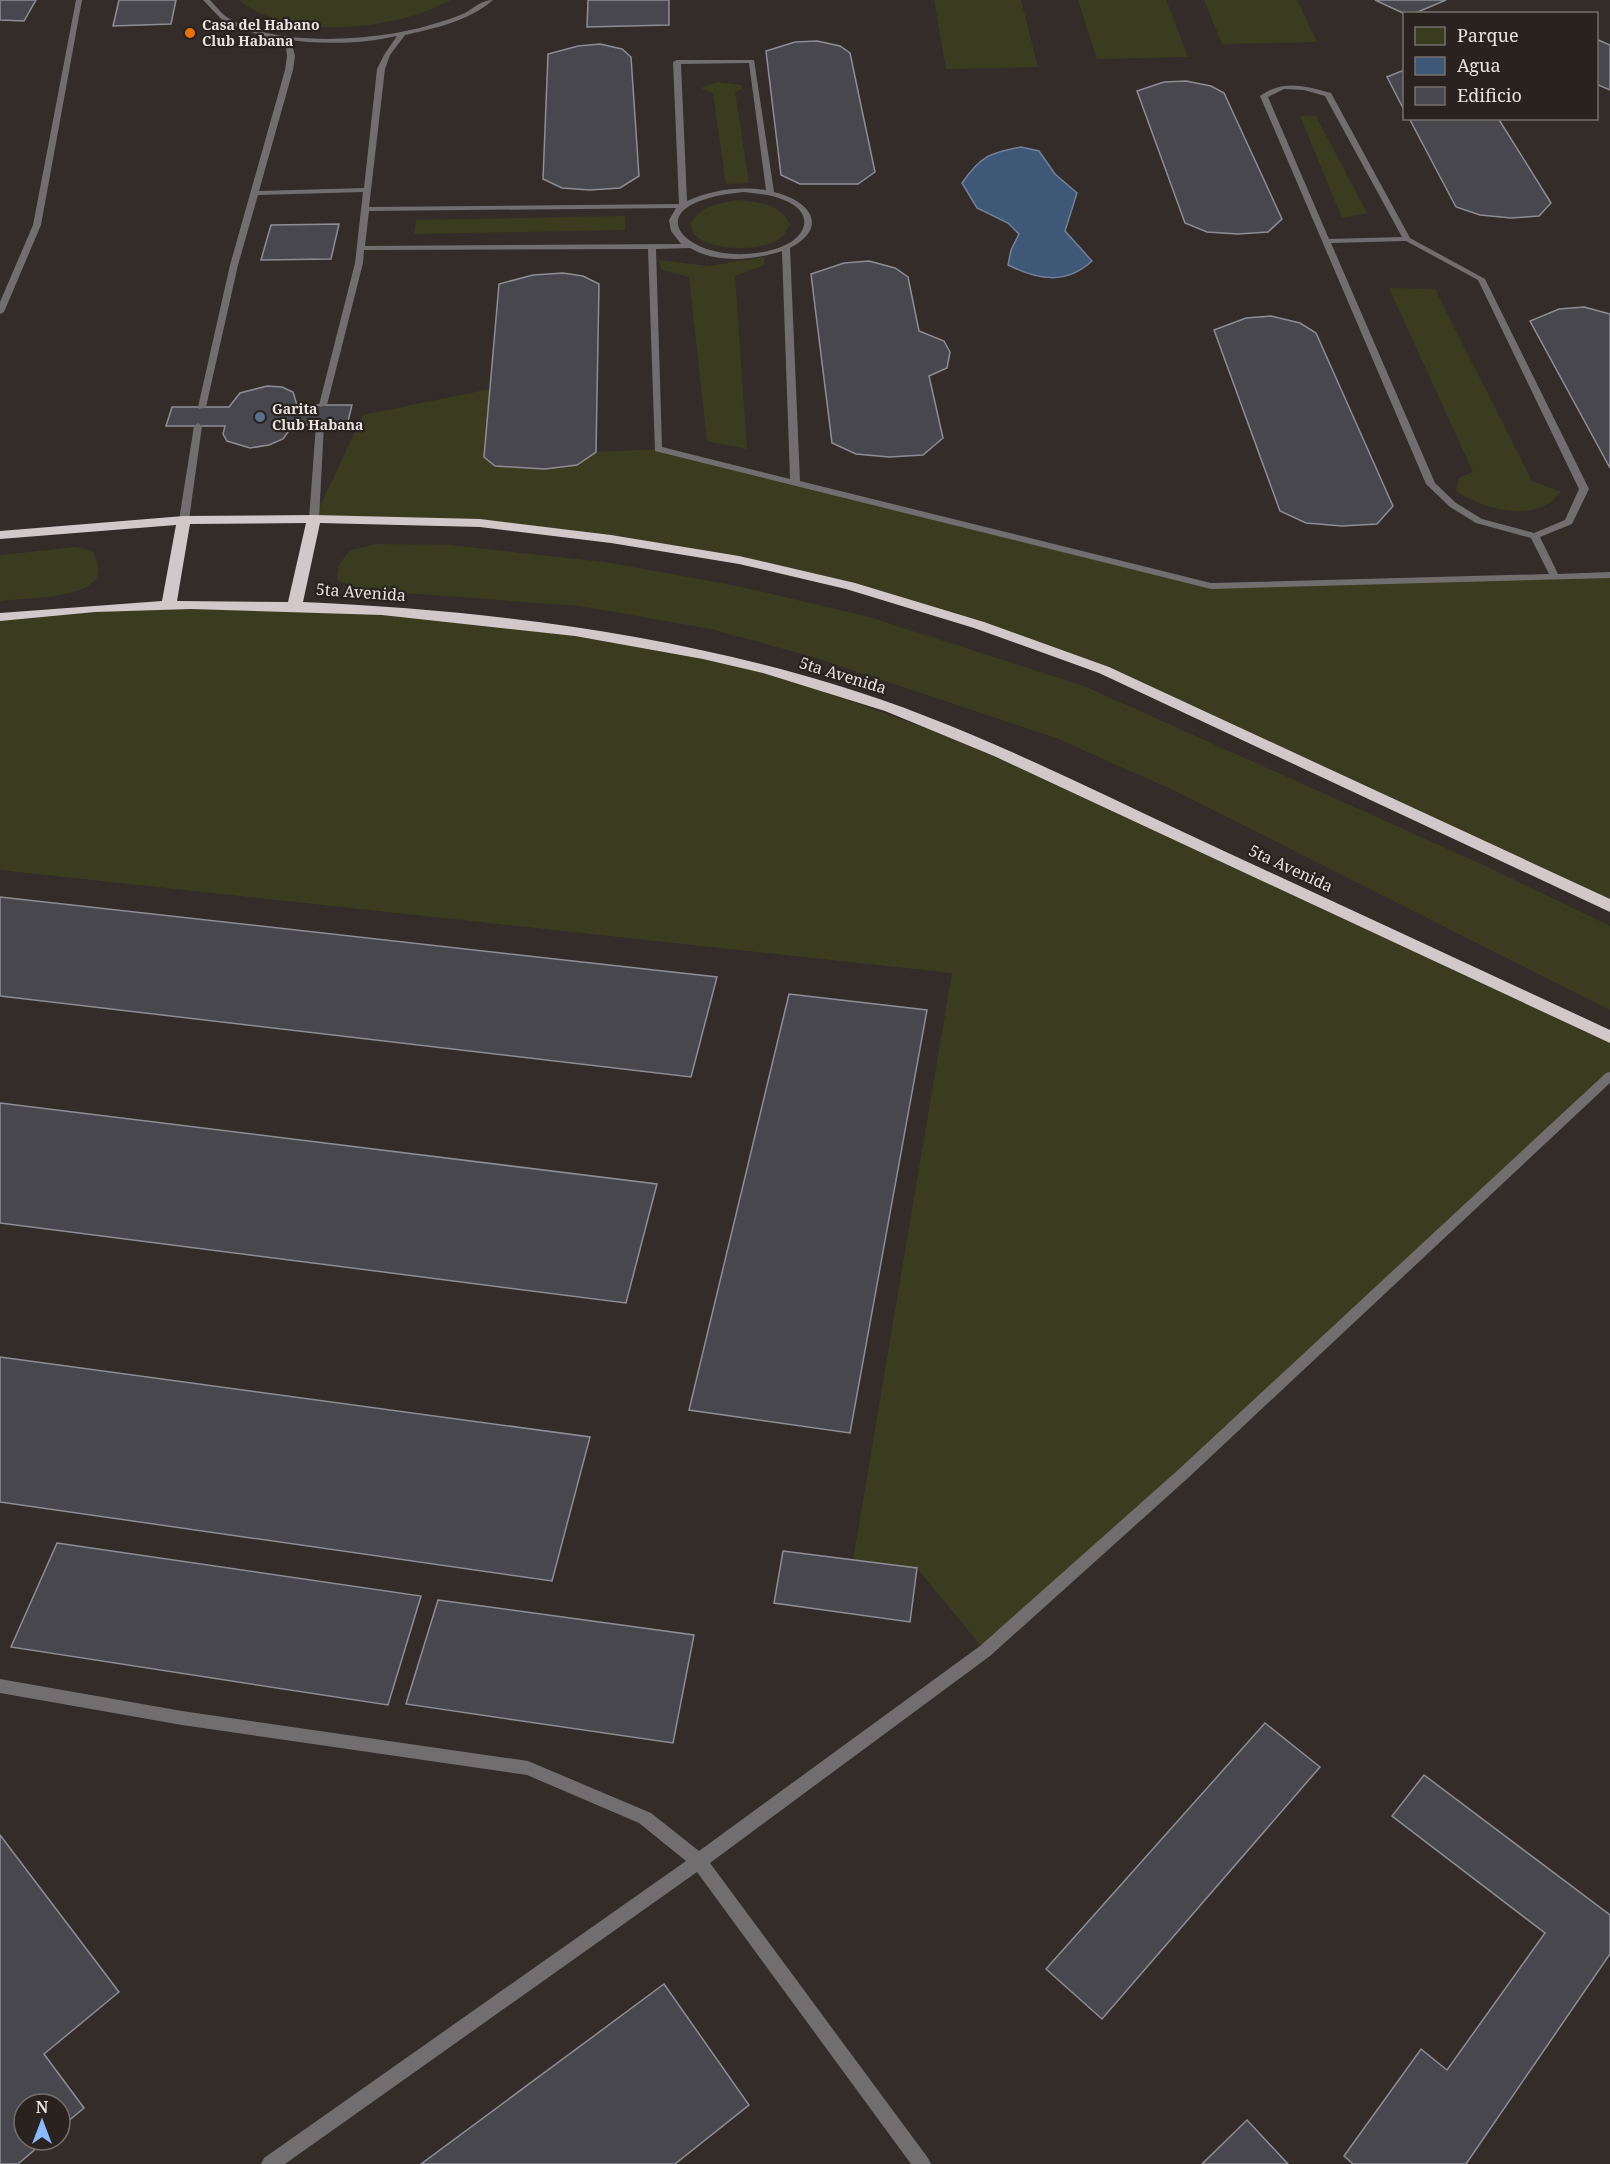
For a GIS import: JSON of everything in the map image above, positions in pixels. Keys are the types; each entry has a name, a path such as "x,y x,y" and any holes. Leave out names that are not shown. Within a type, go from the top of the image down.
{"highway":[{"path":"295,605 314,519"},
{"path":"0,535 184,520 314,519 480,523 610,539 739,560 850,586 979,625 1104,670 1610,906"},
{"path":"169,605 184,520"},
{"name":"5ta Avenida","path":"0,617 46,611 169,605 295,605 490,619 631,640 762,669 889,707 1019,762 1610,1037"}],"lane":[{"path":"0,312 37,225 79,0"},
{"path":"202,407 215,341 291,56 289,44 233,23 210,8 206,0"},
{"path":"267,34 332,41 402,35 447,24 482,7 490,0"},
{"path":"323,405 361,248 381,69 387,55 402,35"},
{"path":"367,209 683,206 702,197 726,192 770,194 796,203 806,212 809,223 807,232 799,241 786,248 748,256 708,252 691,246 679,237 673,227 675,216 683,206 677,62 752,61 770,194"},
{"path":"1327,241 1407,239 1481,279 1584,489 1569,522 1535,536 1479,521 1453,505 1431,484 1264,96 1283,87 1304,88 1328,95 1407,239"},
{"path":"254,193 368,190"},
{"path":"652,246 658,449 1211,586 1610,575"},
{"path":"361,248 691,246"},
{"path":"786,248 795,482"},
{"path":"314,519 321,425"},
{"path":"184,520 198,426"},
{"path":"1535,536 1555,577"},
{"path":"270,2164 699,1861 985,1651 1183,1474 1610,1076"},
{"path":"0,1686 182,1718 528,1768 645,1818 699,1861 922,2164"}],"green space":[{"path":"239,0 451,0 402,19 344,27 286,22 261,13"},
{"path":"934,0 1021,0 1038,67 946,69"},
{"path":"1078,0 1166,0 1188,57 1097,59"},
{"path":"1204,0 1297,0 1317,42 1222,44"},
{"path":"717,82 741,85 742,89 735,92 749,183 726,184 713,94 701,88"},
{"path":"1300,116 1316,116 1367,213 1342,218"},
{"path":"740,200 775,208 786,217 790,224 784,235 765,245 740,248 714,245 695,235 690,224 700,213 718,204"},
{"path":"625,216 625,230 414,234 416,220"},
{"path":"764,257 764,265 735,276 747,449 707,441 689,277 662,270 658,260 709,266"},
{"path":"1389,288 1435,289 1532,481 1561,492 1550,503 1535,509 1512,511 1476,502 1456,491 1459,478 1473,472"},
{"path":"490,389 484,457 495,466 545,469 577,465 596,452 658,449 1211,586 1610,575 1610,906 1104,671 850,586 610,539 480,523 314,519 363,415"},
{"path":"376,544 450,545 604,562 733,585 869,617 1084,686 1488,867 1610,926 1610,1010 1173,790 1056,738 813,657 711,629 580,606 362,590 337,580 339,565 349,551"},
{"path":"76,547 93,552 97,562 98,576 89,586 66,594 0,601 0,555"},
{"path":"169,605 490,619 762,669 1019,762 1610,1037 1610,1076 985,1651 917,1568 853,1560 952,973 0,870 0,618"}],"water":[{"path":"1021,147 1039,151 1055,174 1077,193 1065,231 1092,261 1072,274 1052,278 1041,277 1008,265 1011,250 1019,234 1008,223 977,208 962,183 987,157 1001,151"}],"building":[{"path":"0,0 36,0 24,21 0,20"},
{"path":"119,0 176,0 171,24 113,26"},
{"path":"588,0 669,0 669,25 587,27"},
{"path":"1375,0 1446,0 1418,12 1403,13"},
{"path":"1598,40 1610,45 1610,90 1598,85"},
{"path":"817,41 840,46 850,53 875,172 858,184 800,184 781,175 766,51 795,42"},
{"path":"600,44 622,49 631,57 639,176 620,188 590,190 562,188 543,179 548,54 578,46"},
{"path":"1403,70 1403,108 1387,77"},
{"path":"1186,81 1211,86 1224,93 1282,219 1268,232 1238,234 1207,232 1185,223 1137,91 1164,82"},
{"path":"1410,120 1499,120 1551,203 1539,216 1511,218 1480,215 1456,207"},
{"path":"339,224 331,259 261,260 271,225"},
{"path":"869,261 895,268 908,277 919,331 944,341 950,352 947,368 929,376 943,438 923,455 889,457 856,454 832,443 811,274 844,263"},
{"path":"563,273 583,276 599,284 596,452 577,465 545,469 495,466 484,457 499,284 533,275"},
{"path":"1584,307 1610,314 1610,468 1530,321 1559,309"},
{"path":"1271,316 1300,323 1316,333 1393,506 1377,524 1342,526 1306,523 1280,511 1214,330 1246,318"},
{"path":"267,386 282,387 293,392 297,405 352,405 347,425 293,425 283,439 269,445 250,448 227,441 223,434 225,426 166,426 172,407 229,407 240,393"},
{"path":"0,897 717,977 691,1077 0,996"},
{"path":"789,994 927,1010 850,1433 689,1410"},
{"path":"0,1103 657,1184 626,1303 0,1223"},
{"path":"0,1357 590,1437 552,1581 0,1502"},
{"path":"57,1543 421,1596 388,1705 11,1647"},
{"path":"783,1551 917,1568 910,1622 774,1603"},
{"path":"438,1600 694,1635 673,1743 406,1704"},
{"path":"1265,1723 1320,1767 1102,2019 1046,1969"},
{"path":"1424,1775 1610,1915 1610,1954 1466,2164 1353,2164 1344,2156 1421,2049 1447,2070 1545,1933 1392,1816"},
{"path":"0,1835 119,1992 44,2054 84,2108 72,2118 72,2092 12,2092 12,2152 32,2152 18,2164 0,2164"},
{"path":"664,1984 749,2105 675,2164 421,2164"},
{"path":"1247,2120 1288,2164 1202,2164"}],"place":[{"name":"Casa del Habano Club Habana","path":"190,33"},
{"name":"Garita Club Habana","path":"260,417"}]}
